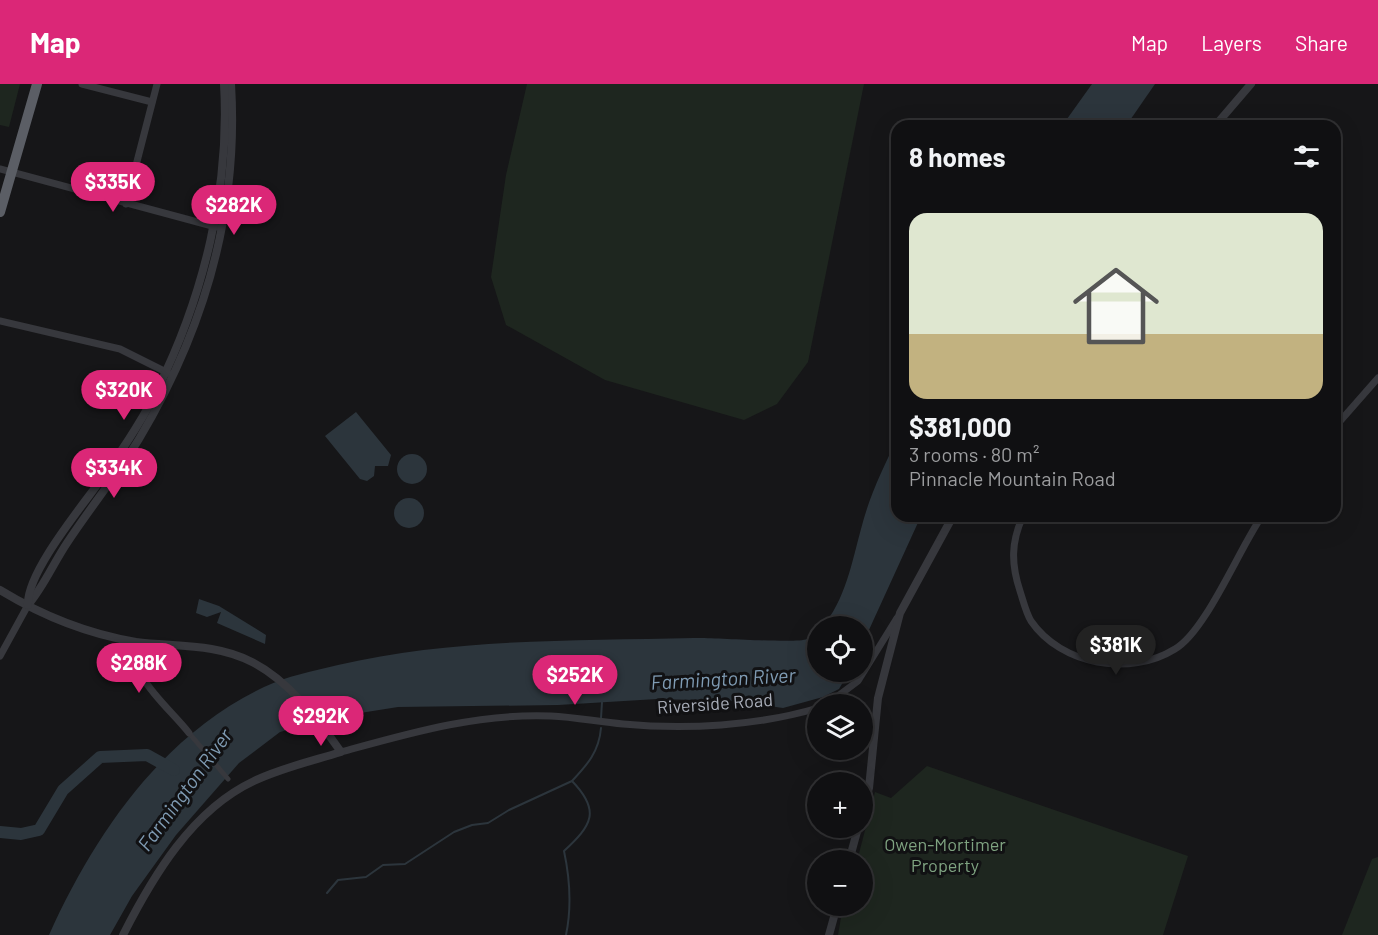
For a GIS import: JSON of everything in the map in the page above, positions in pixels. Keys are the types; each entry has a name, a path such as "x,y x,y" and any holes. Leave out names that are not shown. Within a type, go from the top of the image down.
{"highway":[{"path":"0,212 37,84"}],"street":[{"path":"82,84 152,102"},
{"path":"126,204 157,84"},
{"path":"218,228 224,84"},
{"path":"0,656 28,605 138,440 169,374 191,337 206,293 231,169 231,84"},
{"path":"1220,120 1251,84"},
{"path":"0,169 218,228"},
{"path":"0,321 120,349 169,374"},
{"path":"1341,420 1378,378"},
{"path":"841,694 858,681 900,613 950,522"},
{"path":"1021,522 1013,547 1014,571 1030,620 1048,640 1067,651 1093,662 1108,664 1140,663 1176,649 1204,619 1258,522"},
{"path":"0,590 28,605 85,629 137,642 224,651 251,662 278,679 321,725 341,752"},
{"path":"871,772 878,698 900,613"},
{"path":"137,642 134,658 140,675 228,779"},
{"name":"Riverside Road","path":"123,935 163,865 196,825 227,796 257,779 341,752 422,730 480,719 550,716 653,726 766,720 807,711"},
{"path":"829,935 834,916"}],"green space":[{"path":"0,84 20,84 9,127 0,125"},
{"path":"527,84 864,84 808,362 777,404 744,420 605,380 506,325 491,277 506,175"},
{"name":"Owen-Mortimer Property","path":"927,766 1188,856 1163,935 838,935 841,916 873,916 873,850 860,850 863,838 873,838 875,792 891,798"},
{"path":"1378,857 1378,935 1342,935 1372,859"}],"water":[{"path":"1092,84 1155,84 1130,120 1066,120"},
{"path":"356,412 391,455 388,466 375,466 374,476 367,481 360,479 325,436"},
{"path":"891,452 891,522 918,522 873,621 873,616 831,616 851,568 868,506"},
{"path":"412,454 423,458 427,469 423,480 412,484 401,480 397,469 401,458"},
{"path":"409,498 420,502 424,513 420,524 409,528 398,524 394,513 398,502"},
{"path":"199,599 219,606 266,635 265,644 217,623 221,612 207,617 196,613"},
{"name":"Farmington River","path":"694,638 807,639 807,682 843,682 839,689 829,694 807,694 807,701 783,708 735,701 657,699 558,705 398,707 335,717 280,732 239,763 176,835 132,896 110,935 49,935 87,861 110,825 163,760 227,707 273,683 338,665 382,656 470,645"}],"waterway":[{"path":"601,718 602,702"},
{"path":"566,935 570,893 564,851 586,825 590,809 587,801 572,781 595,751 601,728"},
{"name":"Farmington River","path":"0,832 21,834 39,830 63,790 100,757 147,755 174,770"},
{"path":"327,893 338,880 366,877 383,865 405,864 454,832 472,825 488,823 509,810 572,781"}]}
